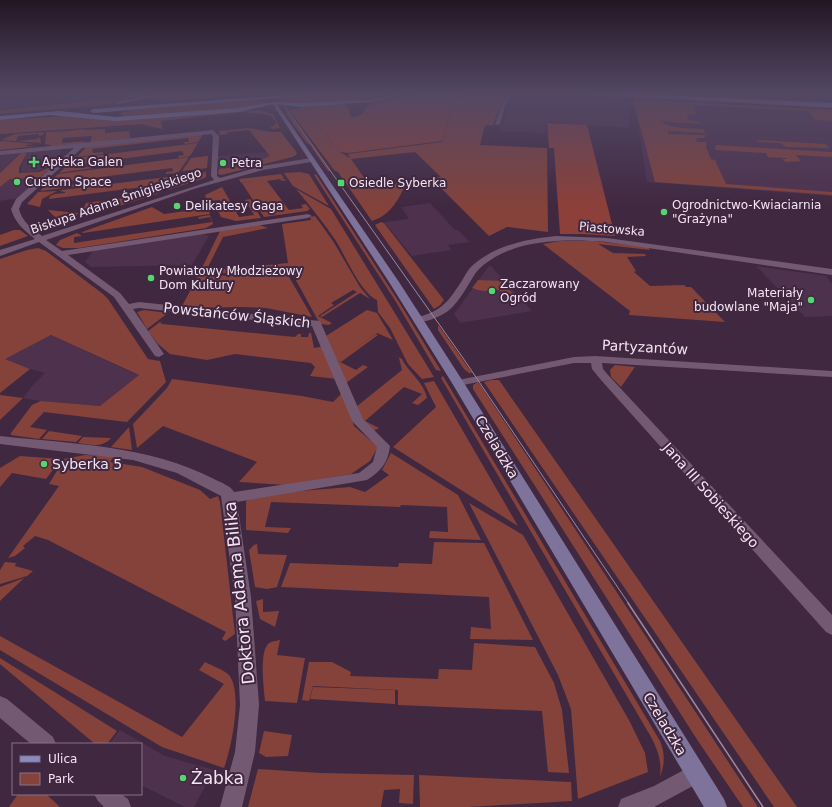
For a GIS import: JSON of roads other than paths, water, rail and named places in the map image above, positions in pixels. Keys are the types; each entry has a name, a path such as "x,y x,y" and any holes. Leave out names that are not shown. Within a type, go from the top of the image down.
{"main road":[{"name":"Czeladzka","path":"292,132 458,382 716,807"}],"street":[{"path":"0,153 213,132 216,136 214,176 218,180"},
{"path":"80,146 19,201 15,209 19,220 41,239 117,295 159,354"},
{"name":"Biskupa Adama Śmigielskiego","path":"0,253 218,180 240,174 313,163"},
{"path":"61,254 308,216"},
{"name":"Piastowska","path":"418,320 434,316 450,307 472,271 486,260 513,247 547,240 583,238 607,240 832,272"},
{"name":"Powstańców Śląskich","path":"127,307 139,305 316,323 358,421 384,446 379,466 362,478 229,498"},
{"name":"Partyzantów","path":"458,382 574,360 595,359 832,374"},
{"name":"Jana III Sobieskiego","path":"595,359 598,369 605,378 832,627"},
{"name":"Doktora Adama Bilika","path":"0,440 133,455 153,459 209,481 228,493 245,614 250,704 248,734 240,774 231,807"},
{"path":"0,706 45,743"},
{"path":"629,807 661,794 695,774"},
{"path":"106,795 120,807"}],"tram line":[{"path":"303,132 463,358 629,604"},
{"path":"628,603 763,807"}],"place":[{"name":"Apteka Galen","path":"34,162"},
{"name":"Petra","path":"223,163"},
{"name":"Custom Space","path":"17,182"},
{"name":"Osiedle Syberka","path":"341,183"},
{"name":"Delikatesy Gaga","path":"177,206"},
{"name":"Ogrodnictwo-Kwiaciarnia \"Grażyna\"","path":"664,212"},
{"name":"Powiatowy Młodzieżowy Dom Kultury","path":"151,278"},
{"name":"Zaczarowany Ogród","path":"492,291"},
{"name":"Materiały budowlane \"Maja\"","path":"811,300"},
{"name":"Syberka 5","path":"44,464"},
{"name":"Żabka","path":"183,778"}]}
